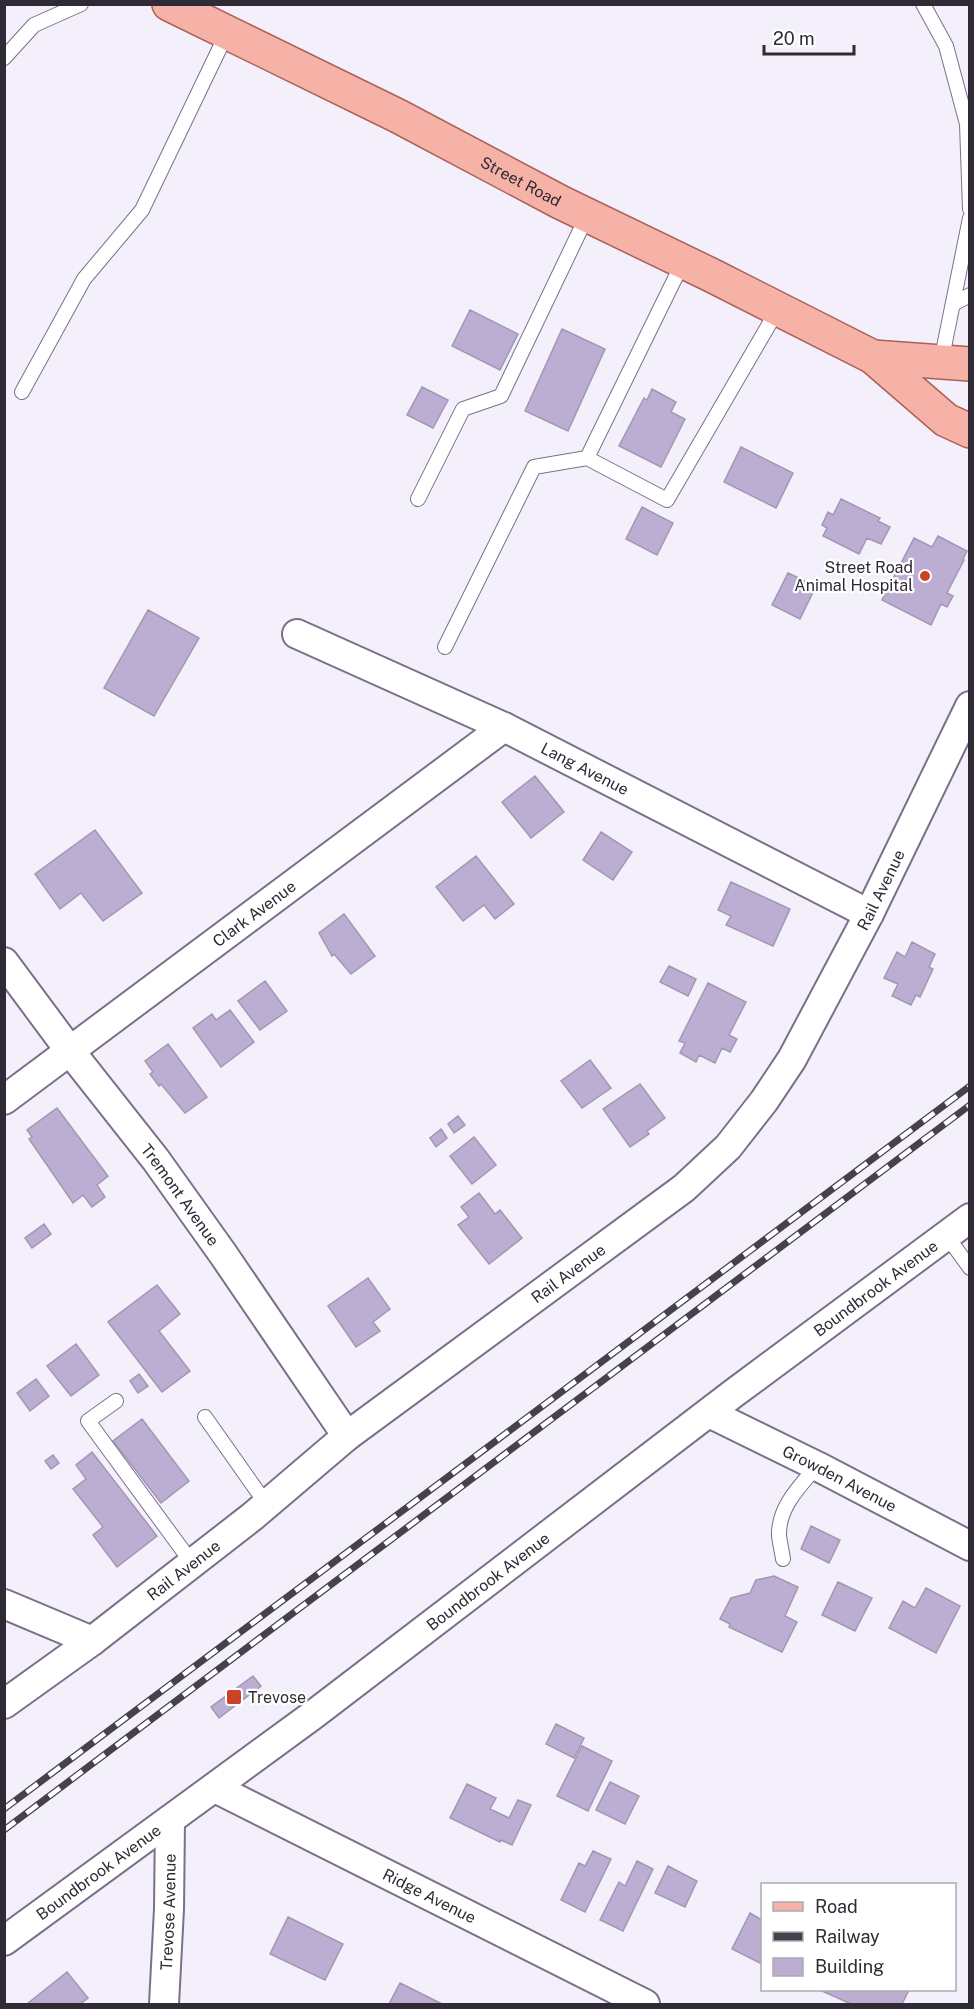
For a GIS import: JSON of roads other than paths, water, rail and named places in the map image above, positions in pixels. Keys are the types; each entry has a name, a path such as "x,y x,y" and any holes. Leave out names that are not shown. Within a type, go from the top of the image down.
{"main road":[{"name":"Street Road","path":"170,4 398,116 587,216 873,357 946,420 969,430"},
{"name":"Street Road","path":"873,357 955,363"}],"street":[{"name":"Lang Avenue","path":"297,634 504,727 869,914"},
{"name":"Rail Avenue","path":"4,1704 92,1641 267,1505 347,1436 684,1188 729,1147 792,1059 869,914 969,706"},
{"name":"Clark Avenue","path":"4,1100 504,727"},
{"name":"Tremont Avenue","path":"4,962 70,1051 156,1160 347,1436"},
{"name":"Boundbrook Avenue","path":"4,1941 313,1716 709,1413 969,1218"},
{"name":"Growden Avenue","path":"709,1413 817,1466 969,1546"},
{"path":"4,1604 92,1641"},
{"name":"Ridge Avenue","path":"215,1788 645,2004"},
{"name":"Trevose Avenue","path":"164,2004 169,1909 170,1820"}],"lane":[{"path":"4,58 34,25 81,4"},
{"path":"923,4 946,46 967,124 969,209"},
{"path":"22,392 84,279 142,210 227,33"},
{"path":"418,499 463,409 501,396 587,216"},
{"path":"955,363 953,303 969,218"},
{"path":"587,458 683,262"},
{"path":"953,303 969,295"},
{"path":"445,647 534,467 587,458 667,500 778,309"},
{"path":"946,1235 969,1268"},
{"path":"116,1401 88,1421 192,1563"},
{"path":"205,1417 267,1505"},
{"path":"783,1559 779,1535 782,1515 790,1499 817,1466"}],"railway":[{"path":"4,1809 970,1086"},
{"path":"4,1830 970,1105"}],"place":[{"name":"Street Road Animal Hospital","path":"925,576"},
{"name":"Trevose","path":"234,1697"}]}
